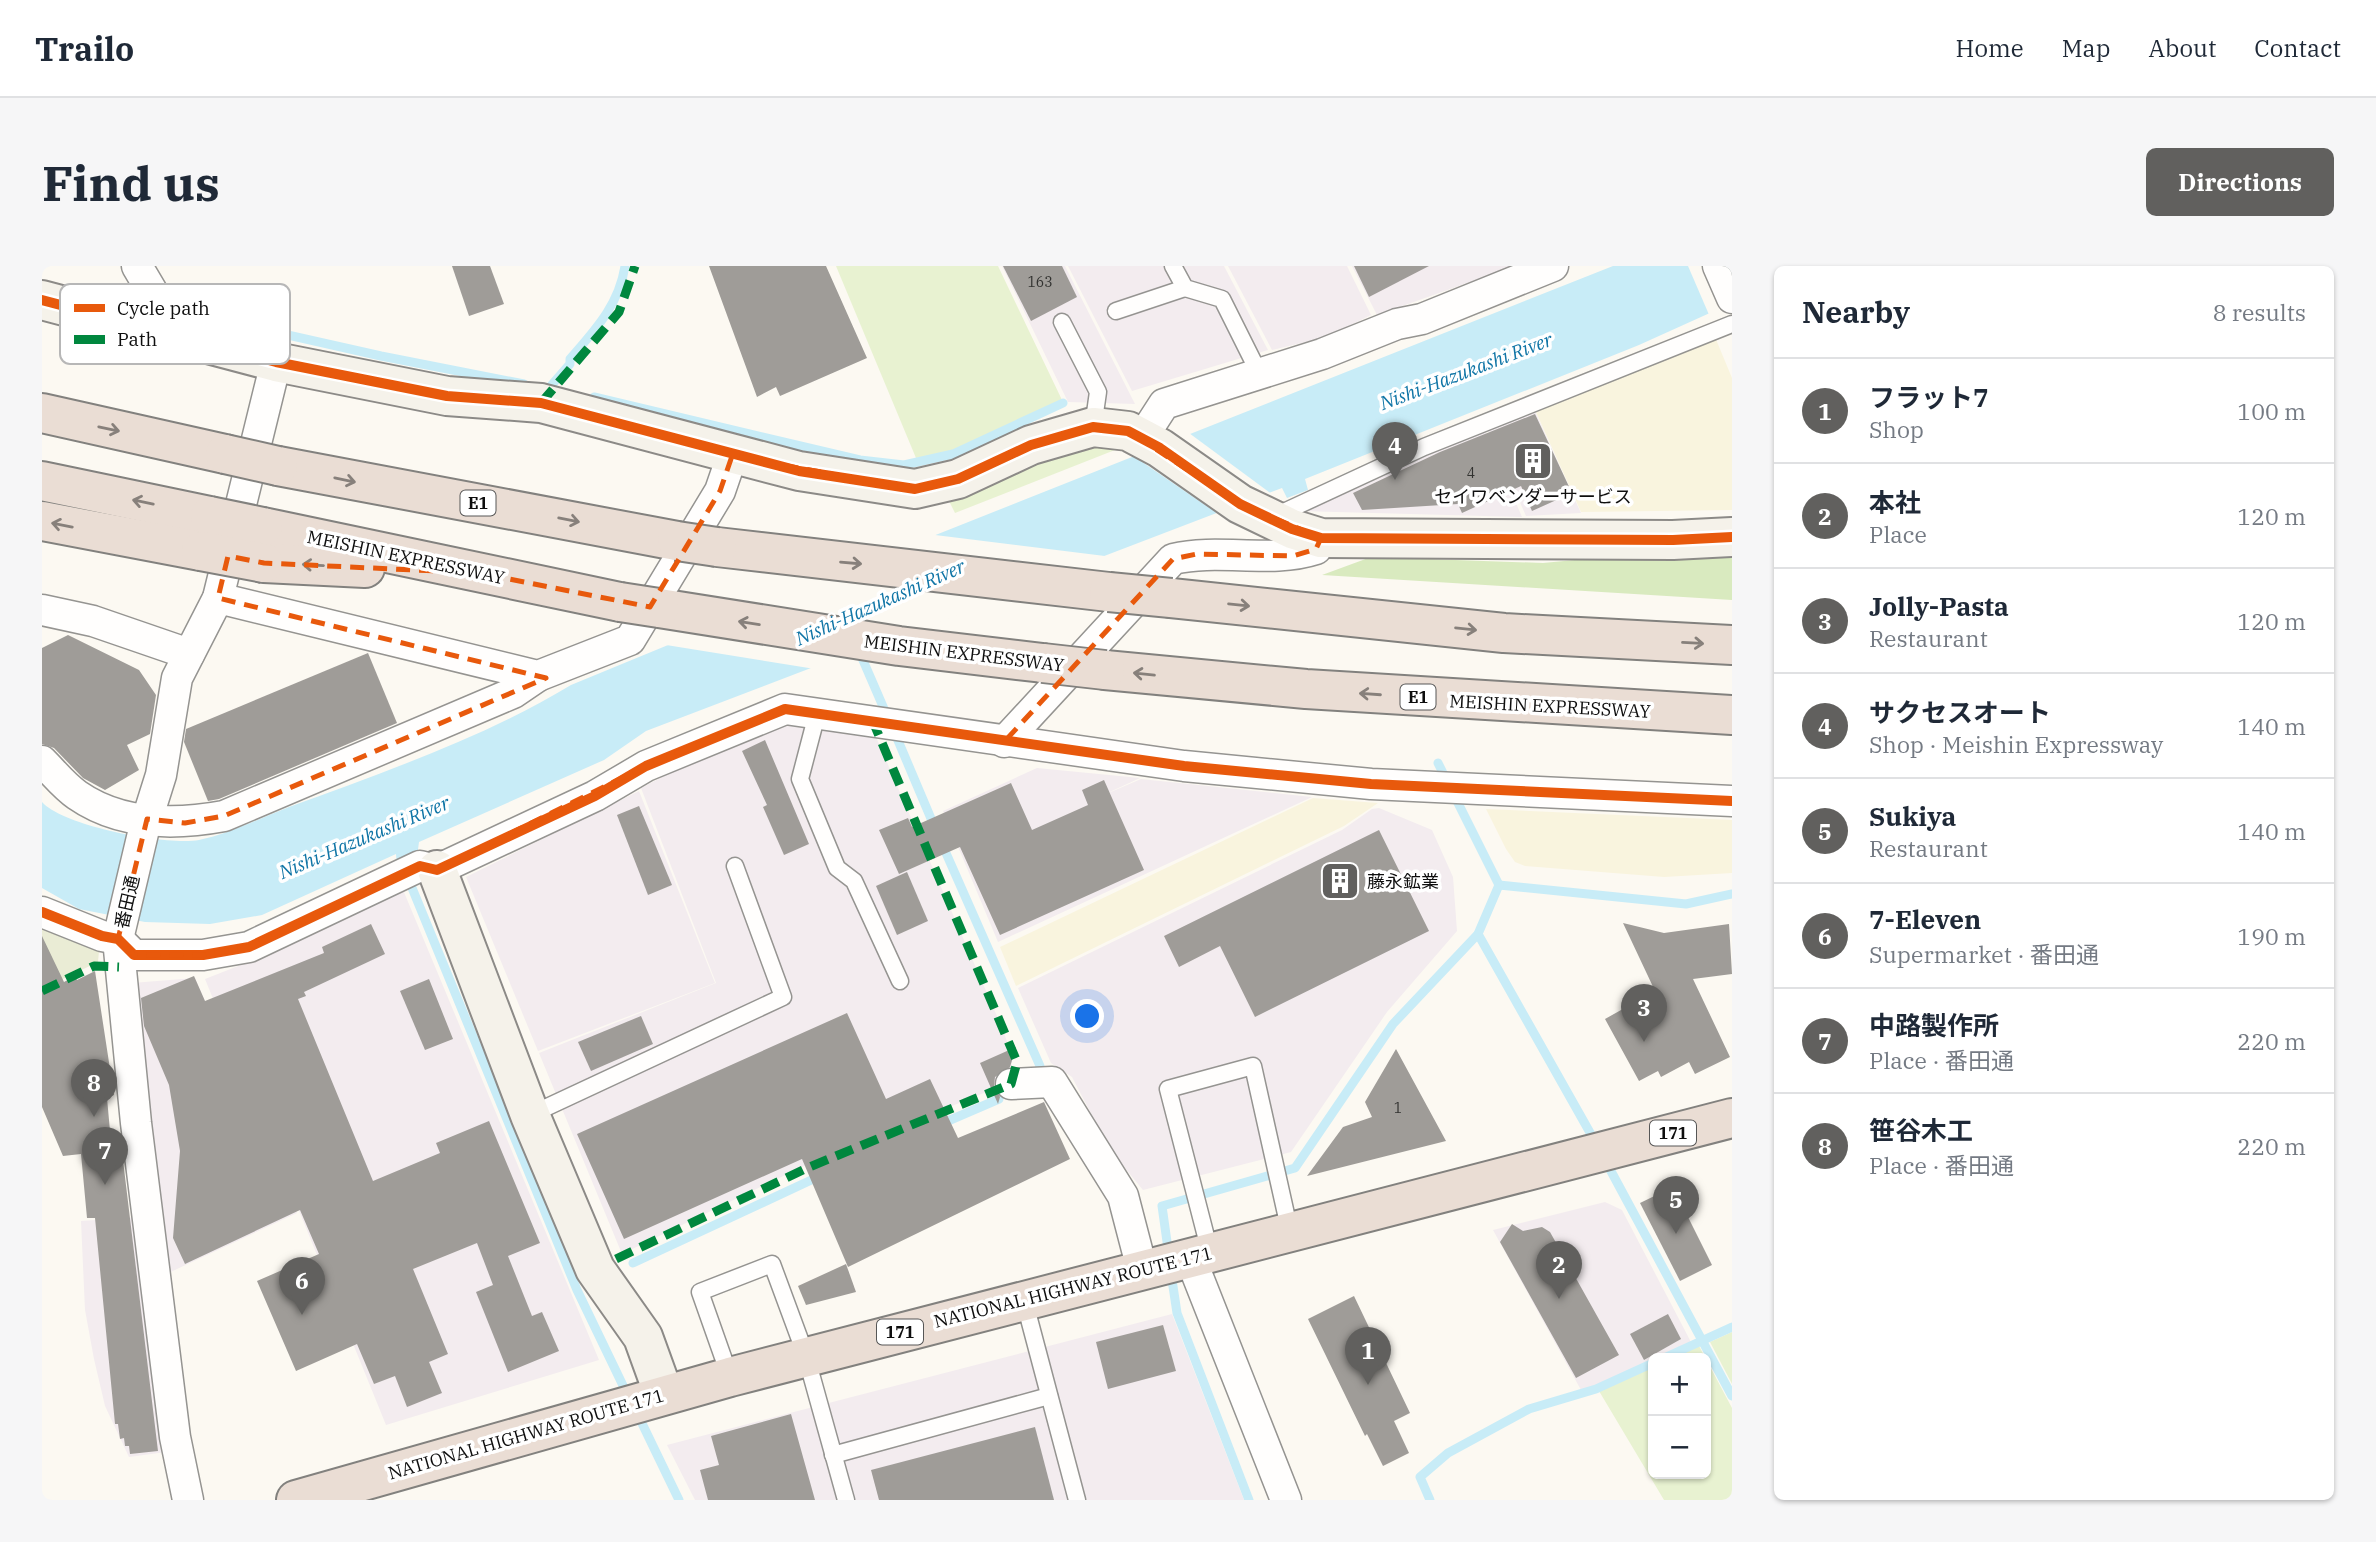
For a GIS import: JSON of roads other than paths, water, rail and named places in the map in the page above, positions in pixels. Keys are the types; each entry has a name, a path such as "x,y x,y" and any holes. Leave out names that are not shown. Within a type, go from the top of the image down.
{"highway":[{"name":"E1","path":"42,414 278,466 717,547 1504,633 1732,645"},
{"path":"42,481 206,534"},
{"path":"42,522 206,534"},
{"name":"MEISHIN EXPRESSWAY","path":"206,534 263,545 479,573 620,602 899,646 1105,670 1319,690 1732,715"},
{"name":"NATIONAL HIGHWAY ROUTE 171","path":"296,1500 806,1356 1732,1118"}],"street":[{"path":"137,266 148,284"},
{"path":"1151,443 1164,404 1322,354 1397,324 1422,319 1516,273 1553,266"},
{"path":"1718,266 1732,298"},
{"path":"42,300 60,304"},
{"name":"番田通","path":"188,1500 175,1437 136,1123 118,939 161,775 177,678 218,598 276,364"},
{"path":"286,364 447,396 541,403 732,456 799,471 915,489 958,479 1031,445 1093,427 1128,431 1151,443 1254,511 1292,530 1321,538 1672,540 1732,537"},
{"path":"42,761 77,795 110,812 146,824 185,823 224,816 513,693 538,676 630,640 720,491 732,456"},
{"path":"1004,742 1173,559 1198,554 1293,556 1316,549 1321,538"},
{"path":"218,598 538,676"},
{"path":"42,610 93,621 189,654"},
{"path":"42,912 102,936 118,939 134,956 203,956 249,947 595,796 646,766 785,709 907,729 1185,766 1466,790 1732,801"},
{"path":"418,871 530,1115 594,1269 643,1337 641,1401"},
{"path":"1011,1084 1052,1082 1123,1196 1174,1261 1286,1500"}],"lane":[{"path":"1173,266 1185,288"},
{"path":"1116,311 1185,288 1222,299 1259,373"},
{"path":"1062,321 1098,392 1093,427"},
{"path":"1254,511 1424,447 1732,324"},
{"path":"817,714 800,779 837,868 854,881 900,981"},
{"path":"530,1115 783,997 735,866"},
{"path":"1174,1261 1199,1207 1168,1089 1253,1066 1290,1232"},
{"path":"730,1377 700,1292 772,1264 806,1356 846,1500"},
{"path":"1024,1300 1077,1500"},
{"path":"834,1455 1049,1396"}],"water":[{"name":"Nishi-Hazukashi River","path":"1613,266 1732,266 1732,303 1639,345 1305,479 1308,490 1287,498 1282,488 646,731 604,760 419,842 417,857 397,866 396,854 262,915 210,924 145,922 79,909 42,888 42,802 53,811 71,819 141,837 184,841 222,834 470,737 571,685 928,538"}],"waterway":[{"path":"541,387 549,388 605,316 617,293 625,266"},
{"path":"290,335 524,384"},
{"path":"594,397 860,460 904,465 953,454 1063,403"},
{"path":"859,651 888,718"},
{"path":"894,731 935,828"},
{"path":"1169,1256 1162,1206 1295,1168 1393,1024 1478,934 1499,885 1438,763"},
{"path":"942,844 1040,1066"},
{"path":"410,875 410,883 577,1290 629,1398"},
{"path":"1499,885 1686,904 1732,894"},
{"path":"1478,934 1597,1145"},
{"path":"941,1124 999,1099"},
{"path":"1605,1160 1732,1396"},
{"path":"633,1263 822,1175"},
{"path":"1171,1273 1177,1313 1249,1500"},
{"path":"1675,1353 1732,1327"},
{"path":"1430,1500 1420,1477 1448,1453 1529,1409 1596,1389 1648,1365"},
{"path":"637,1413 679,1500"}],"place":[{"name":"セイワベンダーサービス","path":"1533,461"},
{"name":"サクセスオート","path":"1395,480"},
{"name":"藤永鉱業","path":"1340,881"},
{"name":"Jolly-Pasta","path":"1644,1042"},
{"name":"笹谷木工","path":"94,1117"},
{"name":"中路製作所","path":"105,1185"},
{"name":"Sukiya","path":"1676,1234"},
{"name":"本社","path":"1559,1299"},
{"name":"7-Eleven","path":"302,1315"},
{"name":"フラット7","path":"1368,1385"}]}
